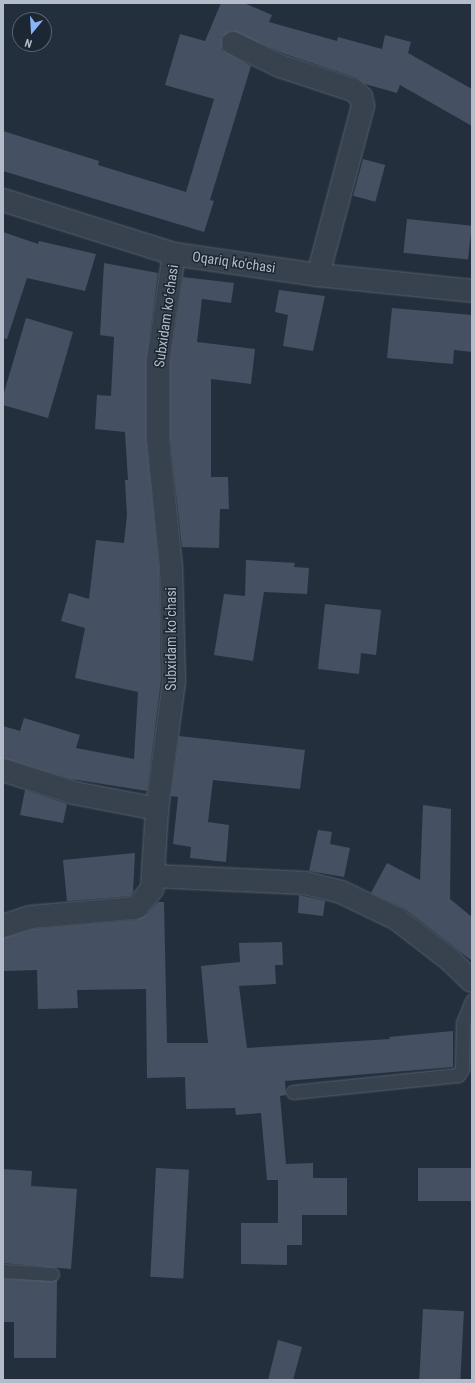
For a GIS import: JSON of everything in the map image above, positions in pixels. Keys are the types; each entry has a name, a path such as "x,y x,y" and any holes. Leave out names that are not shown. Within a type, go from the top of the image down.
{"street":[{"path":"233,43 280,66 353,90 361,98 363,106 318,275"},
{"name":"Oqariq ko'chasi","path":"3,200 174,254 318,275 472,291"},
{"name":"Subxidam koʻchasi","path":"3,926 31,916 137,907 152,889 157,809 174,681 171,567 158,415 158,361 174,254"},
{"path":"3,770 74,793 157,809"},
{"path":"153,876 305,883 341,892 397,919 450,960 472,981"}],"lane":[{"path":"293,1092 458,1075 462,1069 463,1023 472,1001"},
{"path":"3,1271 52,1274"}],"building":[{"path":"221,3 244,3 272,15 269,22 337,41 338,37 382,49 385,35 411,42 408,53 472,89 472,126 400,85 397,93 365,84 357,78 285,54 232,31 222,37 222,50 251,66 210,200 214,201 204,232 3,171 3,131 99,161 98,165 186,192 214,99 165,85 180,34 205,41"},
{"path":"363,159 385,165 375,202 353,196"},
{"path":"407,219 472,226 468,260 403,253"},
{"path":"3,232 38,244 39,241 96,254 85,291 27,278 7,339 3,338"},
{"path":"104,263 158,273 146,361 146,438 159,568 161,680 147,791 71,779 3,758 3,726 20,731 24,718 80,735 76,748 134,759 138,692 75,678 85,628 61,621 69,593 89,599 96,540 124,543 127,515 125,480 128,480 125,432 95,429 97,395 111,396 114,337 100,335"},
{"path":"183,277 234,283 231,303 202,299 197,342 255,349 251,384 211,379 211,477 228,477 229,509 220,509 219,548 182,547 170,437 170,362"},
{"path":"279,290 325,296 313,351 283,346 288,315 275,312"},
{"path":"392,308 472,315 472,352 454,350 453,364 387,358"},
{"path":"26,318 73,332 48,418 3,405 3,396"},
{"path":"246,560 295,563 294,567 309,568 307,594 264,592 253,661 214,655 224,594 245,596"},
{"path":"325,604 381,610 376,655 361,653 359,674 318,669"},
{"path":"179,736 305,750 300,789 213,780 208,822 229,825 226,862 190,858 191,847 173,844 178,797 171,796"},
{"path":"25,790 67,804 63,823 20,815"},
{"path":"423,805 451,809 450,899 472,917 472,961 405,909 371,893 387,863 420,880"},
{"path":"318,830 332,832 330,844 350,848 344,877 309,871"},
{"path":"135,853 133,892 130,896 67,901 63,860"},
{"path":"299,895 325,901 323,916 298,913"},
{"path":"158,902 164,902 167,1043 208,1043 201,966 240,962 239,943 282,942 283,965 275,965 276,984 239,986 247,1048 390,1039 389,1037 453,1031 453,1067 285,1081 286,1095 280,1096 286,1164 313,1163 313,1178 347,1178 347,1215 302,1215 302,1245 287,1245 287,1265 241,1264 241,1223 278,1223 278,1180 267,1180 261,1113 236,1115 235,1108 186,1109 185,1077 147,1078 146,989 77,990 78,1008 38,1009 37,970 3,971 3,938 33,929 136,920 146,915"},
{"path":"156,1168 189,1170 183,1279 150,1277"},
{"path":"418,1168 472,1168 472,1201 418,1201"},
{"path":"3,1169 32,1171 31,1186 77,1189 71,1269 3,1263"},
{"path":"3,1279 57,1280 56,1358 14,1358 14,1322 3,1322"},
{"path":"423,1309 464,1311 460,1380 419,1380"},
{"path":"278,1340 302,1347 293,1380 268,1380"}]}
